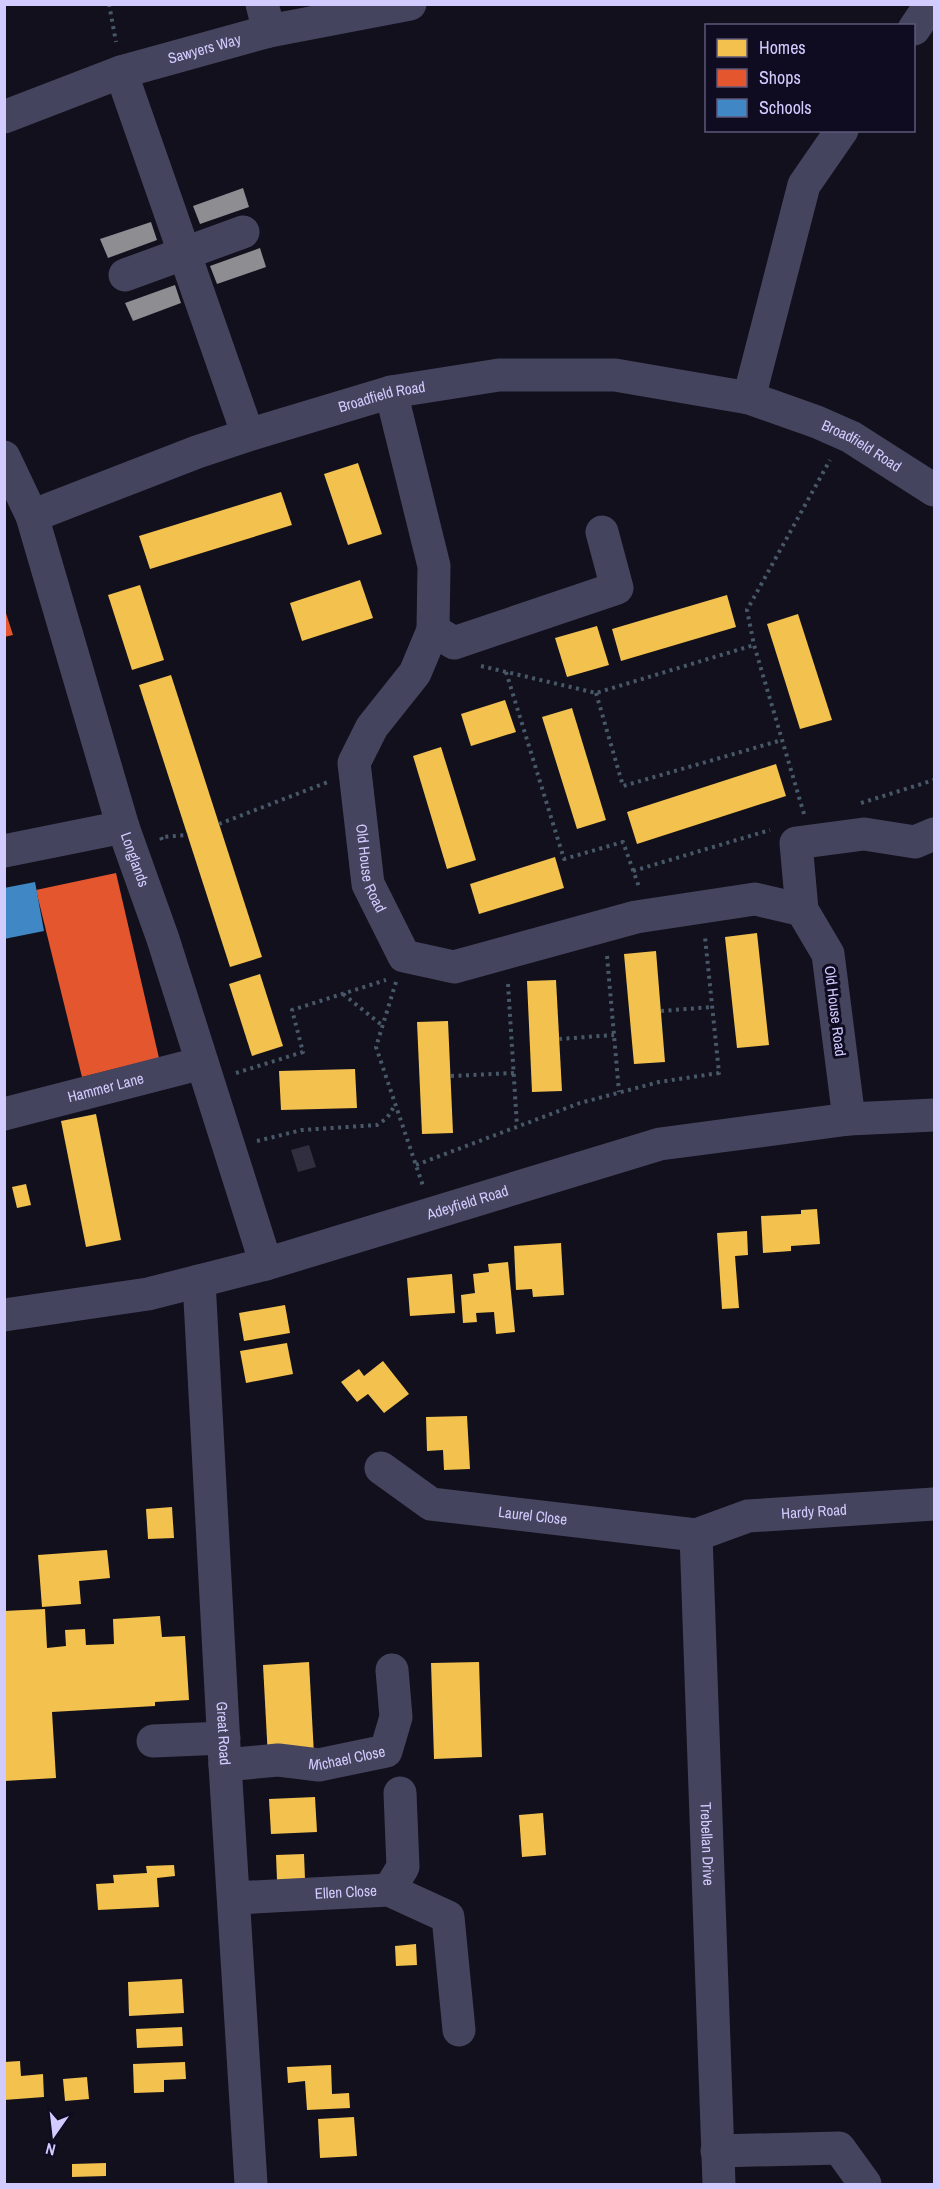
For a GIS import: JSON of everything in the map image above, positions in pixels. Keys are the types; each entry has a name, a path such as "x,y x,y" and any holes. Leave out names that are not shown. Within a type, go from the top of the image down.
{"street":[{"name":"Sawyers Way","path":"4,117 265,18 410,4"},
{"path":"915,28 931,4"},
{"path":"121,72 248,435"},
{"path":"749,398 804,185 841,132"},
{"path":"125,275 243,232"},
{"name":"Broadfield Road","path":"32,516 197,452 248,435 391,392 499,375 615,375 749,398 818,422 844,435 934,490"},
{"name":"Old House Road","path":"391,392 434,566 433,630 415,673 372,727 354,763 368,884 404,956 454,967 636,917 755,899 802,910"},
{"name":"Longlands","path":"4,457 32,516 123,827 163,939 266,1264"},
{"path":"433,630 454,643 617,588 602,532"},
{"path":"4,851 123,827"},
{"path":"811,840 864,834 915,842 934,834"},
{"name":"Old House Road","path":"811,840 796,843 802,910 828,954 849,1119"},
{"name":"Hammer Lane","path":"6,1109 205,1073"},
{"name":"Adeyfield Road","path":"4,1315 148,1294 266,1264 660,1144 849,1119 934,1115"},
{"name":"Great Road","path":"199,1281 251,2184"},
{"name":"Laurel Close","path":"381,1468 430,1504 696,1535"},
{"name":"Hardy Road","path":"696,1535 748,1516 934,1504"},
{"name":"Trebellan Drive","path":"696,1535 719,2184"},
{"name":"Michael Close","path":"225,1751 319,1765 386,1751 396,1717 392,1670"},
{"path":"153,1740 225,1751"},
{"path":"389,1890 404,1867 400,1793"},
{"name":"Ellen Close","path":"234,1898 389,1890 448,1917 459,2030"},
{"path":"717,2151 839,2148 865,2184"}],"path":[{"path":"110,4 121,72"},
{"path":"811,840 754,645 747,610 844,435"},
{"path":"475,665 596,693 754,645"},
{"path":"506,672 564,859 623,842 640,892"},
{"path":"596,693 624,786 782,740"},
{"path":"219,824 342,777 356,779"},
{"path":"859,803 934,780"},
{"path":"633,871 771,830"},
{"path":"416,1165 579,1103 659,1082 719,1073 702,907"},
{"path":"604,925 619,1092"},
{"path":"506,953 517,1126"},
{"path":"205,1073 303,1052 292,1010 398,976 376,1047 432,1214"},
{"path":"342,994 383,1026"},
{"path":"661,1011 712,1007"},
{"path":"559,1039 614,1035"},
{"path":"451,1076 514,1073"},
{"path":"229,1148 302,1130 377,1125 387,1118 395,1105"}],"building: Homes":[{"path":"358,463 382,534 348,545 324,474"},
{"path":"281,492 292,525 150,569 139,536"},
{"path":"360,580 373,618 302,641 290,603"},
{"path":"140,585 164,660 132,670 108,595"},
{"path":"727,595 736,627 621,661 612,629"},
{"path":"798,614 832,720 800,729 767,624"},
{"path":"597,626 609,665 567,677 555,638"},
{"path":"171,675 262,957 230,967 139,685"},
{"path":"505,700 516,732 471,746 461,714"},
{"path":"572,708 606,820 577,829 542,717"},
{"path":"441,747 476,860 447,869 413,756"},
{"path":"776,764 786,796 637,844 627,812"},
{"path":"555,857 564,888 479,914 470,884"},
{"path":"757,933 769,1045 737,1048 725,937"},
{"path":"656,951 665,1062 634,1064 624,954"},
{"path":"260,974 283,1046 252,1056 229,984"},
{"path":"556,980 562,1091 532,1092 527,981"},
{"path":"448,1021 453,1133 422,1134 417,1022"},
{"path":"355,1069 357,1108 281,1110 279,1071"},
{"path":"96,1114 121,1240 86,1247 61,1121"},
{"path":"26,1184 31,1205 17,1208 12,1187"},
{"path":"817,1209 820,1244 791,1246 791,1251 763,1253 761,1216 801,1214 801,1210"},
{"path":"747,1231 748,1255 735,1256 739,1308 722,1309 717,1233"},
{"path":"561,1243 564,1295 533,1297 532,1289 516,1290 514,1246"},
{"path":"508,1262 515,1332 496,1334 494,1312 476,1313 477,1322 463,1323 461,1295 475,1293 473,1274 489,1272 488,1264"},
{"path":"452,1274 455,1313 410,1316 407,1278"},
{"path":"285,1305 290,1333 244,1341 239,1313"},
{"path":"287,1343 293,1374 246,1383 240,1351"},
{"path":"383,1361 409,1394 384,1413 368,1394 357,1402 341,1382 359,1369 364,1376"},
{"path":"467,1416 470,1469 444,1470 443,1450 427,1451 426,1417"},
{"path":"172,1507 174,1538 148,1539 146,1509"},
{"path":"107,1550 110,1578 79,1581 81,1604 42,1607 38,1555"},
{"path":"45,1609 47,1648 66,1646 65,1630 85,1629 86,1645 114,1644 113,1619 160,1616 162,1637 185,1636 189,1700 155,1702 155,1706 52,1712 56,1778 4,1781 4,1611"},
{"path":"309,1662 314,1755 268,1758 263,1665"},
{"path":"479,1662 482,1757 434,1759 431,1663"},
{"path":"315,1797 317,1832 271,1834 269,1799"},
{"path":"543,1813 546,1855 522,1857 519,1815"},
{"path":"304,1854 305,1879 277,1880 276,1855"},
{"path":"174,1865 175,1876 157,1878 159,1907 98,1910 96,1884 114,1883 113,1875 147,1873 146,1866"},
{"path":"416,1944 417,1965 396,1966 395,1946"},
{"path":"182,1979 184,2013 129,2016 128,1982"},
{"path":"182,2027 183,2046 137,2048 136,2029"},
{"path":"20,2061 21,2076 43,2074 44,2097 4,2100 4,2062"},
{"path":"185,2062 186,2079 164,2080 164,2092 134,2093 133,2064"},
{"path":"331,2065 332,2094 349,2093 350,2108 307,2110 305,2081 288,2083 287,2067"},
{"path":"87,2077 89,2099 65,2101 63,2079"},
{"path":"354,2117 357,2156 320,2158 318,2119"},
{"path":"106,2163 106,2176 72,2177 72,2164"}],"building: Shops":[{"path":"4,607 13,635 4,637"},
{"path":"116,873 159,1058 82,1077 36,890"}],"building: Schools":[{"path":"35,882 44,931 4,939 4,888"}],"building: Industry":[{"path":"243,188 249,207 200,224 193,206"},
{"path":"151,222 157,240 108,258 100,239"},
{"path":"260,248 266,267 217,284 210,266"},
{"path":"175,285 181,303 133,321 125,303"}],"building: Other":[{"path":"309,1145 316,1167 298,1172 291,1150"}]}
